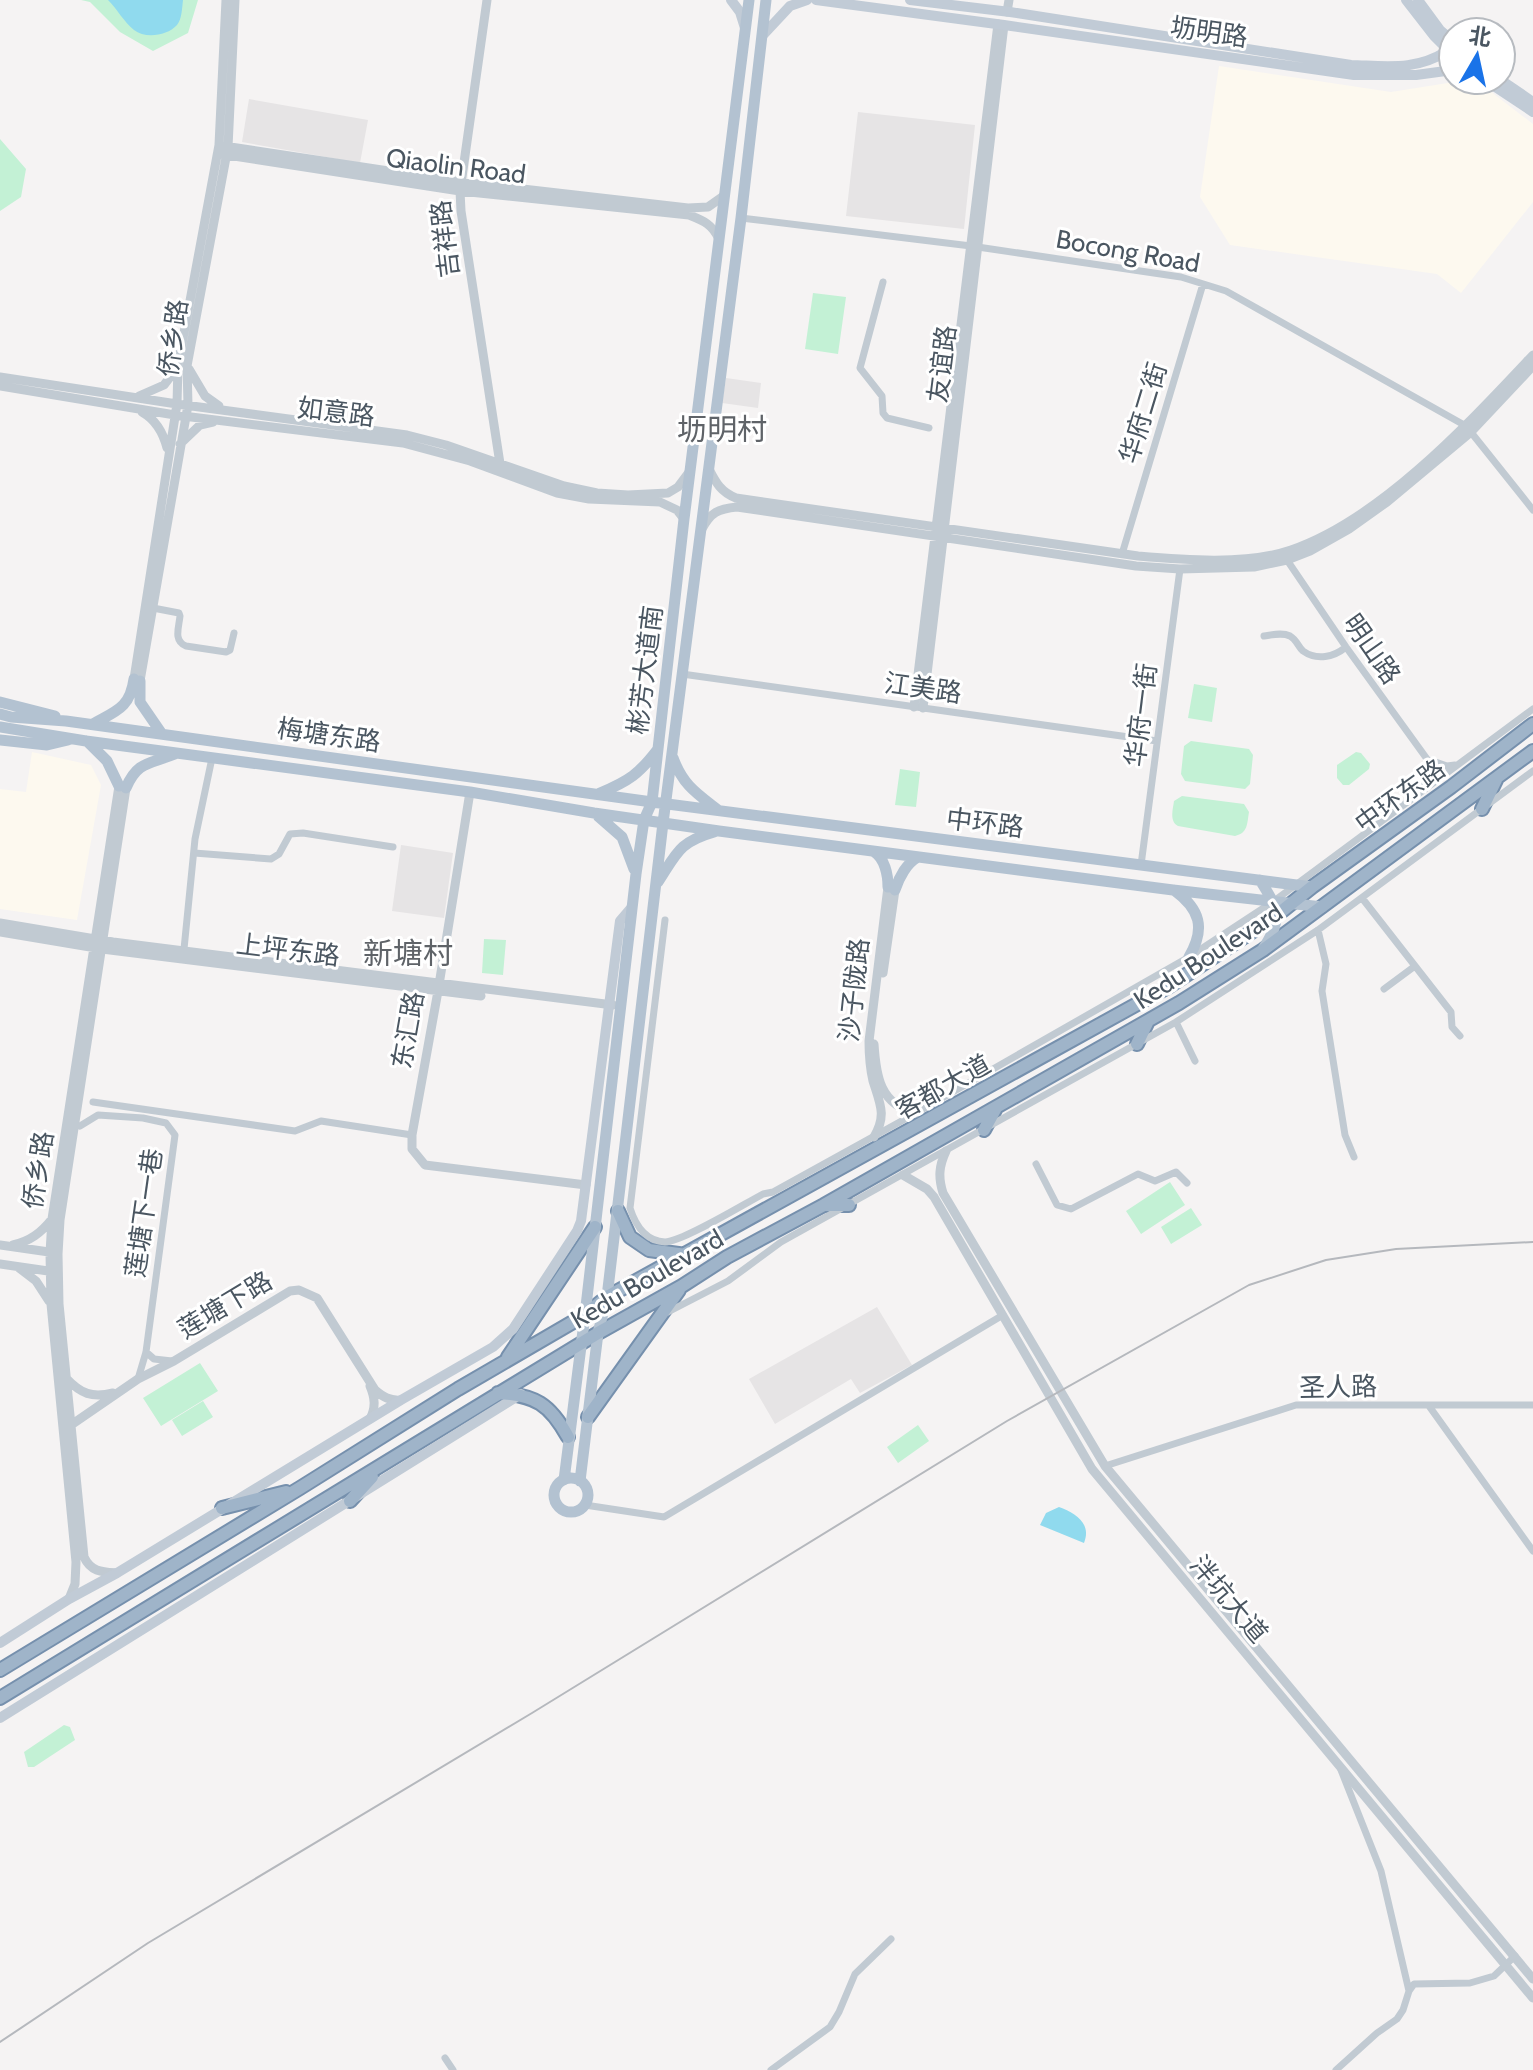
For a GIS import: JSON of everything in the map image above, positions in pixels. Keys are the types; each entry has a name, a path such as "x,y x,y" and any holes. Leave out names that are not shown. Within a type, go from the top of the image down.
{"highway":[{"name":"中环东路","path":"1293,903 1533,724"},
{"name":"中环东路","path":"1322,907 1533,751"},
{"path":"1482,809 1497,777"},
{"path":"1379,839 1392,855"},
{"name":"客都大道","path":"607,1297 1155,994 1293,903"},
{"name":"Kedu Boulevard","path":"0,1698 598,1333 727,1257 1148,1021 1263,950 1322,907"},
{"path":"1200,967 1211,982"},
{"path":"1137,1044 1148,1021"},
{"path":"984,1130 997,1107"},
{"path":"817,1182 831,1161"},
{"path":"824,1205 849,1205"},
{"path":"618,1211 630,1237 649,1250 686,1255"},
{"path":"506,1360 595,1227"},
{"path":"717,1237 727,1257"},
{"path":"588,1417 682,1286"},
{"name":"Kedu Boulevard","path":"0,1670 458,1389 585,1315 607,1297"},
{"path":"458,1389 471,1411"},
{"path":"498,1393 521,1394 534,1399 552,1412 568,1437"},
{"path":"350,1501 384,1464"},
{"path":"222,1508 300,1488"}],"main road":[{"path":"731,0 740,12 745,28"},
{"name":"彬芳大道南","path":"564,1480 595,1227 614,1008 644,820 652,802 749,0"},
{"name":"彬芳大道南","path":"580,1481 598,1333 607,1297 618,1211 663,823 766,0"},
{"path":"762,36 790,6 807,0"},
{"name":"坜明路","path":"816,0 1354,75 1437,72"},
{"name":"坜明路","path":"910,0 1351,65 1419,65 1437,57"},
{"path":"1406,0 1437,34"},
{"path":"1418,0 1437,26"},
{"path":"1509,96 1533,112"},
{"path":"93,724 122,706 132,695 137,680"},
{"path":"137,680 140,702 162,734"},
{"path":"0,702 47,713 66,721"},
{"name":"梅塘东路","path":"0,714 93,724 652,802"},
{"name":"梅塘东路","path":"0,727 470,792 644,820"},
{"path":"0,740 47,745 72,739"},
{"path":"86,741 107,761 122,787 133,772 147,763 177,753"},
{"path":"597,794 626,782 645,766 658,748"},
{"path":"673,755 687,785 718,811"},
{"name":"中环路","path":"652,802 1312,887"},
{"path":"594,813 622,837 636,874"},
{"path":"644,820 663,823"},
{"name":"中环路","path":"663,823 1322,907"},
{"path":"656,886 682,847 699,836 719,831"},
{"path":"873,851 879,854 892,888"},
{"path":"892,888 912,860 918,857"},
{"path":"1260,880 1274,901 1277,915 1274,931 1263,950"},
{"path":"1173,890 1185,898 1197,916 1198,938 1189,957"},
{"path":"0,1643 493,1347 513,1329 581,1221 614,1008"},
{"path":"0,1718 521,1394"},
{"path":"572,1478 580,1481 588,1492 585,1505 574,1512 558,1506 554,1494 564,1480 572,1478"}],"street":[{"name":"侨乡路","path":"223,150 226,0"},
{"name":"侨乡路","path":"137,680 153,608 180,444 182,366 223,150 235,0"},
{"name":"吉祥路","path":"487,0 461,187 461,211 500,469"},
{"path":"1007,12 1009,0"},
{"name":"友谊路","path":"918,708 1001,24"},
{"name":"Qiaolin Road","path":"223,150 461,187 689,211"},
{"path":"689,211 708,207 725,195"},
{"path":"689,211 714,229 719,239"},
{"name":"Bocong Road","path":"741,218 974,246 1181,277 1226,291 1468,429"},
{"path":"883,282 860,368 882,396 883,413 887,418 929,428"},
{"name":"华府二街","path":"1122,554 1203,284"},
{"path":"701,532 708,518 721,509 737,507 1182,560 1256,558 1289,551 1351,520 1468,429 1533,355"},
{"path":"168,457 165,439 155,422 136,403 164,385 182,366 205,396 226,410"},
{"path":"709,469 717,486 736,498 1136,566 1180,569 1254,567 1310,551 1387,502 1533,366"},
{"name":"如意路","path":"0,377 136,403"},
{"name":"如意路","path":"0,386 136,403 221,420 403,443 500,469"},
{"name":"侨乡路","path":"137,680 168,457 181,410"},
{"name":"如意路","path":"181,410 226,410 407,435 446,445 557,493 589,499 659,498"},
{"path":"180,444 200,425 221,420"},
{"path":"1468,429 1533,510"},
{"path":"684,519 659,498 678,487 690,471"},
{"name":"明山路","path":"1287,560 1427,759"},
{"name":"华府一街","path":"1141,865 1180,569"},
{"path":"153,608 179,613 178,640 186,646 226,652 230,650 234,633"},
{"path":"1264,636 1290,636 1300,650 1312,655 1330,657 1346,647"},
{"name":"江美路","path":"682,674 1157,741"},
{"path":"665,920 630,1208 636,1225 650,1238 664,1242 679,1239 831,1161 1189,957 1274,901 1533,709"},
{"path":"184,949 194,853 212,758"},
{"path":"1420,793 1429,774 1427,759 1447,766 1457,764"},
{"path":"661,1315 728,1281 781,1242 1176,1022 1318,930 1533,771"},
{"name":"侨乡路","path":"54,1253 122,787"},
{"name":"东汇路","path":"412,1135 470,792"},
{"path":"194,853 271,859 279,854 290,834 303,833 393,847"},
{"name":"沙子陇路","path":"874,1137 880,1126 882,1096 871,1068 869,1041 892,888"},
{"path":"1362,898 1451,1012 1452,1027 1460,1036"},
{"path":"0,923 99,944"},
{"path":"1318,930 1326,964 1322,991 1345,1135 1354,1157"},
{"path":"0,932 99,944"},
{"name":"侨乡路","path":"80,1560 51,1304 54,1272 52,1219 99,944"},
{"name":"上坪东路","path":"99,944 614,1008"},
{"path":"1384,989 1415,966"},
{"path":"1176,1022 1195,1061"},
{"path":"882,1096 916,1113"},
{"path":"93,1102 295,1131 321,1121 412,1135 412,1149 425,1165 586,1185"},
{"name":"莲塘下一巷","path":"80,1126 98,1115 143,1118 166,1123 175,1135 146,1352 138,1379"},
{"path":"903,1175 939,1195 939,1169 946,1151"},
{"path":"1036,1164 1057,1205 1071,1209 1138,1174 1155,1181 1176,1172 1187,1183"},
{"name":"泮坑大道","path":"939,1195 1044,1390 1092,1469 1533,1998"},
{"name":"泮坑大道","path":"939,1195 1105,1466 1525,1967"},
{"path":"5,1246 26,1242 52,1219"},
{"path":"5,1246 54,1253"},
{"path":"0,1264 54,1272"},
{"path":"16,1266 36,1281 51,1304"},
{"name":"侨乡路","path":"54,1272 71,1425 80,1560"},
{"name":"莲塘下路","path":"71,1425 138,1379 174,1361 290,1291 299,1290 317,1298 365,1376"},
{"path":"585,1505 664,1517 1003,1315"},
{"path":"146,1352 154,1359 174,1361"},
{"path":"365,1376 384,1397 401,1400"},
{"path":"365,1376 375,1399 375,1410 370,1419"},
{"path":"66,1378 82,1393 93,1396 120,1391"},
{"name":"圣人路","path":"1105,1466 1296,1405 1533,1405"},
{"path":"1429,1406 1533,1551"},
{"path":"69,1599 80,1560 100,1572 117,1573"},
{"path":"1338,1765 1381,1871 1409,1991"},
{"path":"771,2070 830,2027 855,1974 891,1939"},
{"path":"1336,2070 1397,2019 1414,1984 1470,1983 1525,1967 1533,1956"},
{"path":"445,2058 453,2070"}],"shaded area":[{"path":"1219,66 1391,92 1437,85 1437,96 1496,96 1533,124 1533,202 1461,293 1437,274 1230,245 1200,197"},
{"path":"249,99 368,120 360,163 242,142"},
{"path":"858,112 975,125 964,229 846,216"},
{"path":"726,378 761,383 758,408 722,403"},
{"path":"32,752 91,765 101,785 77,920 0,909 0,789 26,792"},
{"path":"401,845 453,853 444,918 392,911"},
{"path":"877,1307 912,1365 860,1393 851,1379 775,1424 749,1379"}],"green space":[{"path":"81,0 198,0 188,33 153,51 120,32 90,2"},
{"path":"0,139 26,169 21,197 0,211"},
{"path":"813,293 846,297 838,354 805,349"},
{"path":"1194,684 1217,688 1212,722 1188,718"},
{"path":"1191,741 1249,749 1253,755 1250,784 1245,789 1185,781 1181,774 1184,746"},
{"path":"1356,752 1361,753 1370,764 1369,769 1349,785 1343,785 1337,778 1337,765"},
{"path":"900,769 920,772 916,807 895,805"},
{"path":"1182,796 1244,804 1249,812 1246,827 1235,836 1178,826 1173,821 1172,811 1174,801"},
{"path":"484,939 506,940 503,975 482,973"},
{"path":"1170,1182 1185,1205 1141,1234 1126,1211"},
{"path":"1191,1208 1202,1225 1171,1244 1161,1227"},
{"path":"200,1363 218,1391 161,1426 143,1398"},
{"path":"203,1401 213,1417 182,1436 172,1420"},
{"path":"918,1425 929,1441 898,1463 887,1447"},
{"path":"64,1725 70,1727 75,1740 34,1767 28,1767 24,1752"}],"water":[{"path":"108,0 183,0 177,25 168,32 150,35 134,30"},
{"path":"1059,1507 1071,1512 1084,1524 1084,1543 1040,1525 1046,1513"}],"railway":[{"path":"0,2042 148,1943 532,1713 1007,1421 1249,1285 1326,1260 1396,1249 1533,1242"}],"district":[{"name":"坜明村","path":"722,430"},
{"name":"新塘村","path":"408,954"}]}
